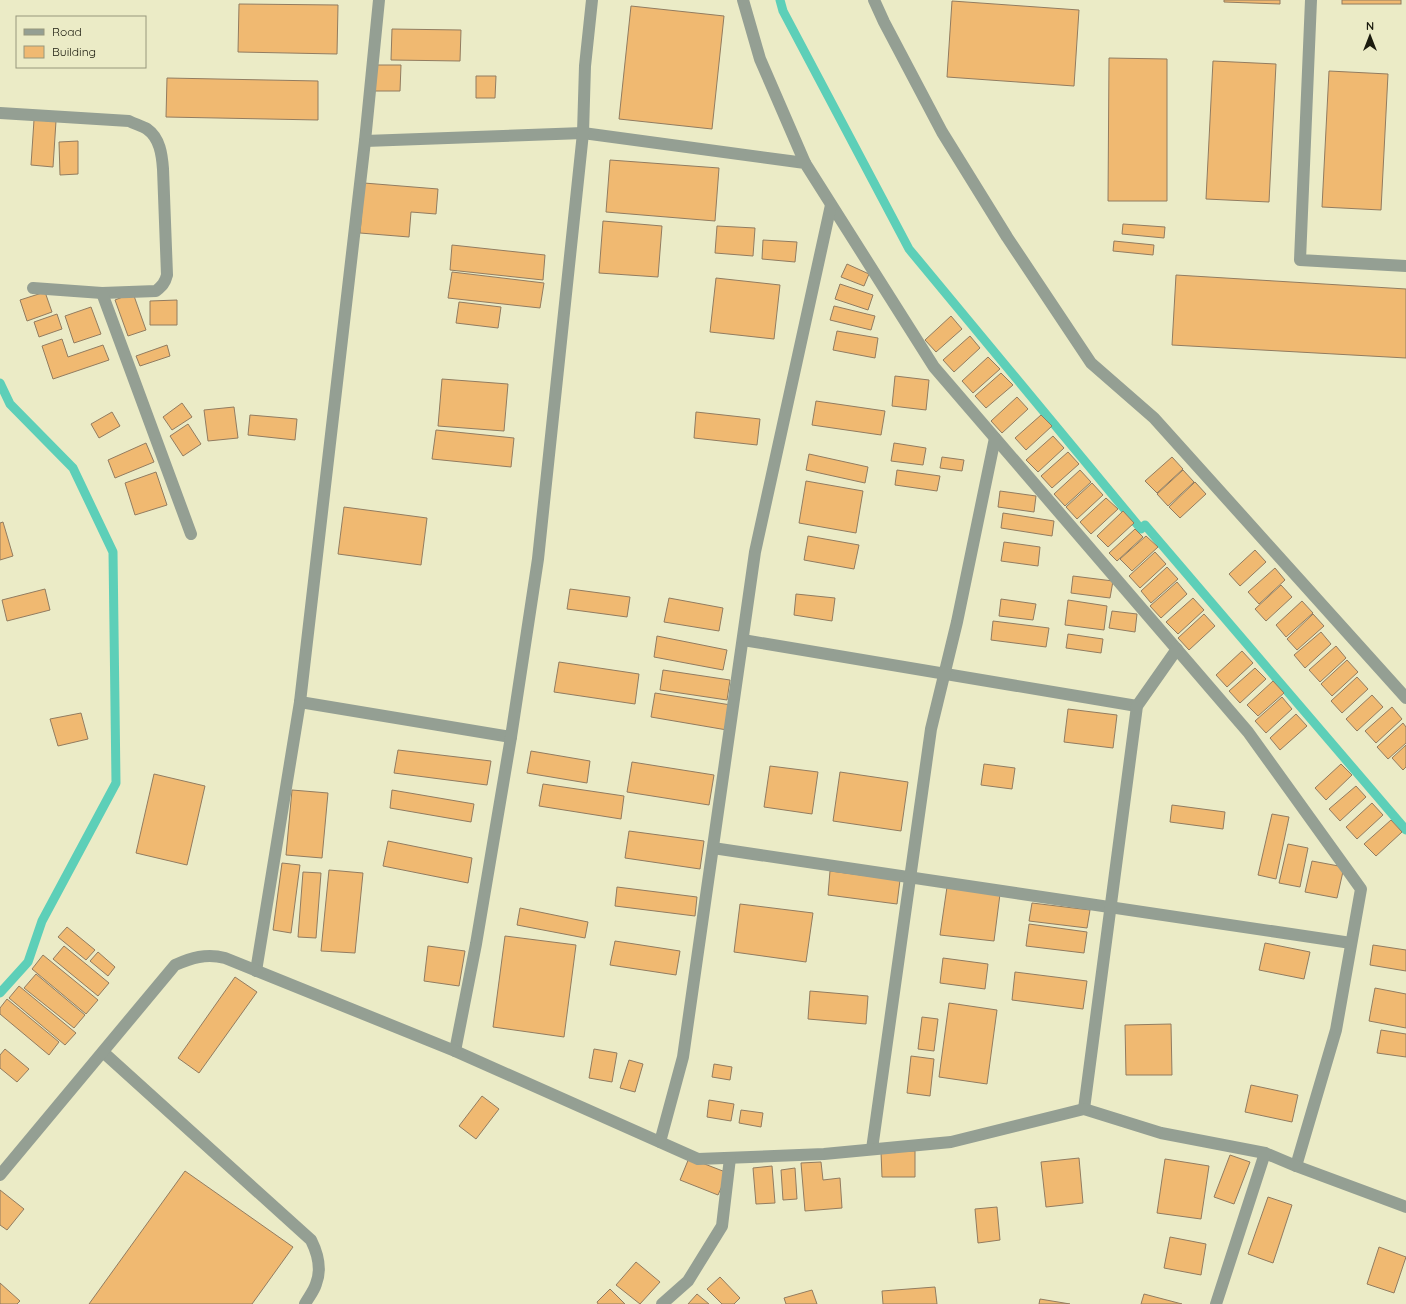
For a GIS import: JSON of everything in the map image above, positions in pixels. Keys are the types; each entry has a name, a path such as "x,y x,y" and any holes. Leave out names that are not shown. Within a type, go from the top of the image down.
{"street":[{"path":"256,971 300,702 365,141 378,0"},
{"path":"455,1051 476,944 512,737 538,559 583,133 585,66 592,0"},
{"path":"743,0 760,59 805,163 934,367 1248,732 1361,889 1336,1030 1296,1166"},
{"path":"874,0 942,132 1007,237 1091,363 1154,418 1406,698"},
{"path":"1311,0 1300,260 1406,266"},
{"path":"0,113 129,121 147,129 156,138 162,154 167,275 165,282 156,291 102,293 33,288"},
{"path":"365,141 583,133 805,163"},
{"path":"660,1142 683,1057 756,552 831,205"},
{"path":"102,293 191,534"},
{"path":"872,1149 931,728 957,622 995,438"},
{"path":"743,640 1137,706"},
{"path":"1084,1109 1137,706 1177,649"},
{"path":"300,702 512,737"},
{"path":"713,848 1351,943"},
{"path":"0,1175 174,965 194,957 215,955 455,1051 698,1160 824,1154 951,1142 1084,1109 1161,1133 1265,1153 1406,1207"},
{"path":"103,1052 311,1240 317,1252 319,1267 316,1284 305,1304"},
{"path":"1216,1304 1265,1153"},
{"path":"662,1304 688,1281 722,1226 730,1158"}],"building":[{"path":"1224,0 1280,0 1280,4 1224,2"},
{"path":"1342,0 1401,0 1401,4 1342,4"},
{"path":"952,1 1079,10 1074,86 947,77"},
{"path":"239,4 338,5 337,54 238,52"},
{"path":"631,6 724,16 712,129 619,119"},
{"path":"392,29 461,30 460,61 391,60"},
{"path":"1109,58 1167,59 1167,201 1108,201"},
{"path":"1213,61 1276,64 1269,202 1206,199"},
{"path":"375,65 401,65 400,91 375,91"},
{"path":"1329,71 1388,74 1381,210 1322,207"},
{"path":"476,76 496,76 495,98 476,98"},
{"path":"167,78 318,81 318,120 166,117"},
{"path":"34,120 56,121 53,167 31,165"},
{"path":"78,141 78,174 60,175 59,142"},
{"path":"610,160 719,168 715,221 606,212"},
{"path":"364,183 438,189 436,214 411,212 409,237 360,233"},
{"path":"603,221 662,226 658,277 599,273"},
{"path":"1123,224 1165,227 1164,238 1122,234"},
{"path":"717,226 755,228 753,256 715,253"},
{"path":"763,240 797,242 795,262 762,259"},
{"path":"1114,241 1154,245 1153,255 1113,251"},
{"path":"452,245 545,255 543,280 450,270"},
{"path":"847,264 869,274 864,286 841,277"},
{"path":"452,272 544,283 540,308 448,298"},
{"path":"1176,275 1406,289 1406,358 1172,345"},
{"path":"716,278 780,285 774,339 710,332"},
{"path":"840,284 873,295 868,310 835,299"},
{"path":"45,292 52,312 27,321 20,300"},
{"path":"133,293 146,330 128,336 115,300"},
{"path":"177,300 177,325 150,325 150,301"},
{"path":"459,302 501,307 498,328 456,323"},
{"path":"834,306 875,316 871,330 830,320"},
{"path":"91,307 101,334 74,343 65,316"},
{"path":"57,314 62,329 39,337 34,322"},
{"path":"951,316 962,329 936,352 925,340"},
{"path":"837,331 878,338 875,358 833,350"},
{"path":"970,336 980,348 954,372 943,360"},
{"path":"62,339 68,357 103,345 109,360 53,379 42,346"},
{"path":"167,345 170,356 140,366 136,356"},
{"path":"988,357 1000,369 973,393 962,381"},
{"path":"1001,373 1013,385 986,408 975,396"},
{"path":"895,376 929,380 926,410 892,406"},
{"path":"442,379 508,384 504,431 438,426"},
{"path":"1017,397 1028,409 1002,433 991,421"},
{"path":"816,401 885,411 881,435 812,425"},
{"path":"182,403 192,417 172,430 163,417"},
{"path":"234,407 238,438 208,441 204,410"},
{"path":"112,412 120,426 99,438 91,424"},
{"path":"696,412 760,419 757,445 694,438"},
{"path":"250,415 297,419 295,440 248,435"},
{"path":"1041,415 1052,426 1026,450 1015,438"},
{"path":"188,424 201,444 183,456 170,436"},
{"path":"436,430 514,438 511,467 432,459"},
{"path":"1053,436 1064,448 1038,472 1026,460"},
{"path":"146,443 154,462 115,478 108,460"},
{"path":"894,443 926,448 923,465 891,461"},
{"path":"1068,452 1079,464 1052,488 1041,476"},
{"path":"809,454 868,467 865,483 806,470"},
{"path":"942,457 964,460 962,471 940,468"},
{"path":"1172,457 1183,469 1157,493 1145,481"},
{"path":"897,470 940,476 937,491 895,485"},
{"path":"1080,470 1091,482 1065,506 1054,494"},
{"path":"1183,470 1194,482 1168,506 1157,494"},
{"path":"156,472 167,505 135,515 125,483"},
{"path":"806,481 863,491 856,533 799,523"},
{"path":"1195,482 1206,494 1180,518 1169,507"},
{"path":"1092,483 1103,495 1077,519 1066,507"},
{"path":"1000,491 1036,496 1034,512 998,507"},
{"path":"1106,498 1118,509 1091,534 1080,522"},
{"path":"344,507 427,518 421,565 338,554"},
{"path":"1123,511 1134,523 1108,547 1097,536"},
{"path":"1003,513 1054,521 1052,536 1001,528"},
{"path":"3,522 13,556 0,560 0,523"},
{"path":"1135,529 1143,537 1117,561 1109,553"},
{"path":"808,536 859,545 854,569 804,560"},
{"path":"1146,536 1158,547 1132,571 1120,559"},
{"path":"1004,542 1040,547 1038,566 1001,561"},
{"path":"1255,550 1266,562 1240,586 1229,574"},
{"path":"1155,552 1166,564 1140,588 1129,576"},
{"path":"1167,567 1178,579 1151,603 1141,591"},
{"path":"1275,568 1285,580 1259,604 1248,592"},
{"path":"1073,576 1113,581 1110,598 1071,593"},
{"path":"1177,582 1187,594 1161,618 1150,606"},
{"path":"1281,585 1292,597 1266,621 1255,609"},
{"path":"45,589 50,610 7,621 2,600"},
{"path":"570,589 630,597 627,617 567,609"},
{"path":"796,594 835,598 832,621 794,615"},
{"path":"669,598 723,608 719,631 664,622"},
{"path":"1193,598 1204,610 1178,634 1166,622"},
{"path":"1001,599 1036,604 1033,620 999,616"},
{"path":"1068,600 1107,606 1104,630 1065,625"},
{"path":"1302,601 1313,613 1286,637 1276,625"},
{"path":"1112,611 1137,614 1135,632 1109,628"},
{"path":"1204,614 1215,626 1189,650 1178,638"},
{"path":"1313,614 1324,626 1297,650 1287,639"},
{"path":"993,621 1049,628 1046,647 991,640"},
{"path":"1321,632 1331,644 1305,668 1294,655"},
{"path":"1068,634 1103,639 1101,653 1066,648"},
{"path":"657,636 727,650 723,670 654,657"},
{"path":"1336,646 1346,658 1320,682 1309,670"},
{"path":"1242,651 1253,663 1227,687 1216,675"},
{"path":"1347,660 1358,672 1332,696 1321,684"},
{"path":"559,662 639,674 635,704 554,692"},
{"path":"1255,668 1266,679 1240,703 1229,691"},
{"path":"663,670 730,680 727,700 660,690"},
{"path":"1357,677 1368,689 1342,713 1331,701"},
{"path":"1273,681 1284,693 1258,716 1247,705"},
{"path":"655,693 731,705 727,730 651,717"},
{"path":"1372,695 1383,707 1357,731 1346,719"},
{"path":"1282,697 1292,709 1266,733 1255,721"},
{"path":"1392,707 1402,719 1376,743 1365,731"},
{"path":"1068,709 1117,715 1113,748 1064,742"},
{"path":"81,713 88,739 58,746 50,719"},
{"path":"1296,714 1307,726 1280,750 1270,738"},
{"path":"1403,723 1406,727 1406,743 1388,759 1377,747"},
{"path":"1406,745 1406,767 1403,770 1392,758"},
{"path":"398,750 491,761 487,785 394,773"},
{"path":"531,751 590,761 587,783 527,773"},
{"path":"632,762 714,775 709,805 627,792"},
{"path":"984,764 1015,768 1012,789 981,785"},
{"path":"1341,764 1352,775 1326,800 1315,788"},
{"path":"770,766 818,772 812,814 764,807"},
{"path":"840,772 908,782 901,831 833,821"},
{"path":"154,774 205,786 187,865 136,853"},
{"path":"543,784 624,796 621,819 539,806"},
{"path":"1356,786 1366,797 1340,821 1329,809"},
{"path":"292,790 328,793 322,858 286,855"},
{"path":"392,790 474,804 471,822 390,808"},
{"path":"1372,803 1383,815 1357,839 1346,827"},
{"path":"1172,805 1225,812 1223,829 1170,822"},
{"path":"1272,814 1289,817 1276,879 1258,875"},
{"path":"1391,820 1402,832 1376,856 1364,844"},
{"path":"629,831 704,841 700,869 625,858"},
{"path":"388,841 472,858 468,883 383,866"},
{"path":"1288,844 1308,848 1300,887 1279,883"},
{"path":"1312,861 1344,867 1337,898 1305,892"},
{"path":"282,863 300,865 291,933 273,930"},
{"path":"329,870 363,873 355,953 321,951"},
{"path":"830,871 900,880 897,904 828,895"},
{"path":"303,872 321,873 316,938 298,937"},
{"path":"617,887 697,897 695,916 615,906"},
{"path":"947,887 1000,894 994,941 940,935"},
{"path":"1032,903 1090,910 1087,928 1029,921"},
{"path":"740,904 813,913 806,962 734,952"},
{"path":"520,908 588,922 585,938 517,925"},
{"path":"1029,924 1087,932 1084,953 1026,946"},
{"path":"67,927 95,950 86,960 58,937"},
{"path":"505,936 576,945 564,1037 493,1027"},
{"path":"615,941 680,951 676,975 610,965"},
{"path":"1265,943 1310,952 1304,979 1259,970"},
{"path":"1373,945 1406,950 1406,971 1370,965"},
{"path":"64,946 109,983 98,996 53,959"},
{"path":"428,946 465,951 459,986 424,981"},
{"path":"98,952 115,967 108,976 90,961"},
{"path":"43,955 98,1000 86,1014 32,969"},
{"path":"943,958 988,964 985,989 940,983"},
{"path":"1015,972 1087,981 1083,1009 1012,1000"},
{"path":"36,974 85,1015 74,1028 24,988"},
{"path":"235,977 257,992 199,1073 178,1058"},
{"path":"19,986 76,1033 65,1045 9,998"},
{"path":"1375,988 1406,994 1406,1028 1369,1021"},
{"path":"810,991 868,996 866,1024 808,1019"},
{"path":"7,999 59,1042 49,1055 0,1014 0,1008"},
{"path":"949,1003 997,1010 987,1084 939,1077"},
{"path":"922,1017 938,1019 934,1051 918,1049"},
{"path":"1171,1024 1172,1075 1126,1075 1125,1025"},
{"path":"1381,1030 1406,1034 1406,1057 1377,1053"},
{"path":"5,1049 29,1069 17,1082 0,1068 0,1055"},
{"path":"594,1049 617,1053 612,1082 589,1078"},
{"path":"911,1056 934,1059 930,1096 907,1093"},
{"path":"629,1060 643,1064 635,1092 620,1088"},
{"path":"714,1064 732,1067 730,1080 712,1077"},
{"path":"1251,1085 1298,1095 1292,1122 1245,1112"},
{"path":"482,1096 499,1109 476,1139 459,1126"},
{"path":"709,1100 734,1104 731,1121 707,1117"},
{"path":"741,1110 763,1113 761,1127 739,1123"},
{"path":"915,1151 915,1177 882,1177 881,1152"},
{"path":"1230,1155 1250,1162 1234,1204 1214,1197"},
{"path":"689,1158 728,1173 718,1195 680,1180"},
{"path":"1079,1158 1083,1203 1046,1207 1041,1162"},
{"path":"1165,1159 1209,1166 1201,1219 1157,1213"},
{"path":"821,1162 823,1180 840,1178 842,1208 805,1211 801,1163"},
{"path":"772,1166 775,1203 756,1204 753,1168"},
{"path":"795,1168 797,1199 783,1200 781,1170"},
{"path":"185,1171 293,1247 252,1304 89,1304"},
{"path":"0,1190 24,1209 7,1230 0,1225"},
{"path":"1268,1197 1292,1205 1273,1263 1248,1254"},
{"path":"997,1207 1000,1240 978,1243 975,1209"},
{"path":"1170,1237 1206,1244 1201,1275 1164,1268"},
{"path":"1379,1247 1406,1257 1394,1293 1367,1284"},
{"path":"636,1262 660,1282 640,1304 616,1285"},
{"path":"720,1277 740,1298 734,1304 722,1304 707,1289"},
{"path":"0,1283 20,1301 17,1304 0,1304"},
{"path":"935,1287 937,1304 883,1304 882,1291"},
{"path":"610,1289 625,1304 598,1304 597,1302"},
{"path":"812,1290 817,1304 786,1304 784,1298"},
{"path":"697,1294 709,1304 688,1304"},
{"path":"1144,1294 1182,1304 1141,1304"},
{"path":"1040,1299 1070,1304 1039,1304"}],"waterway":[{"path":"780,0 783,11 909,249 1141,529 1145,525 1406,830"},
{"path":"0,383 10,404 73,468 113,552 116,783 42,921 28,962 0,993"}]}
